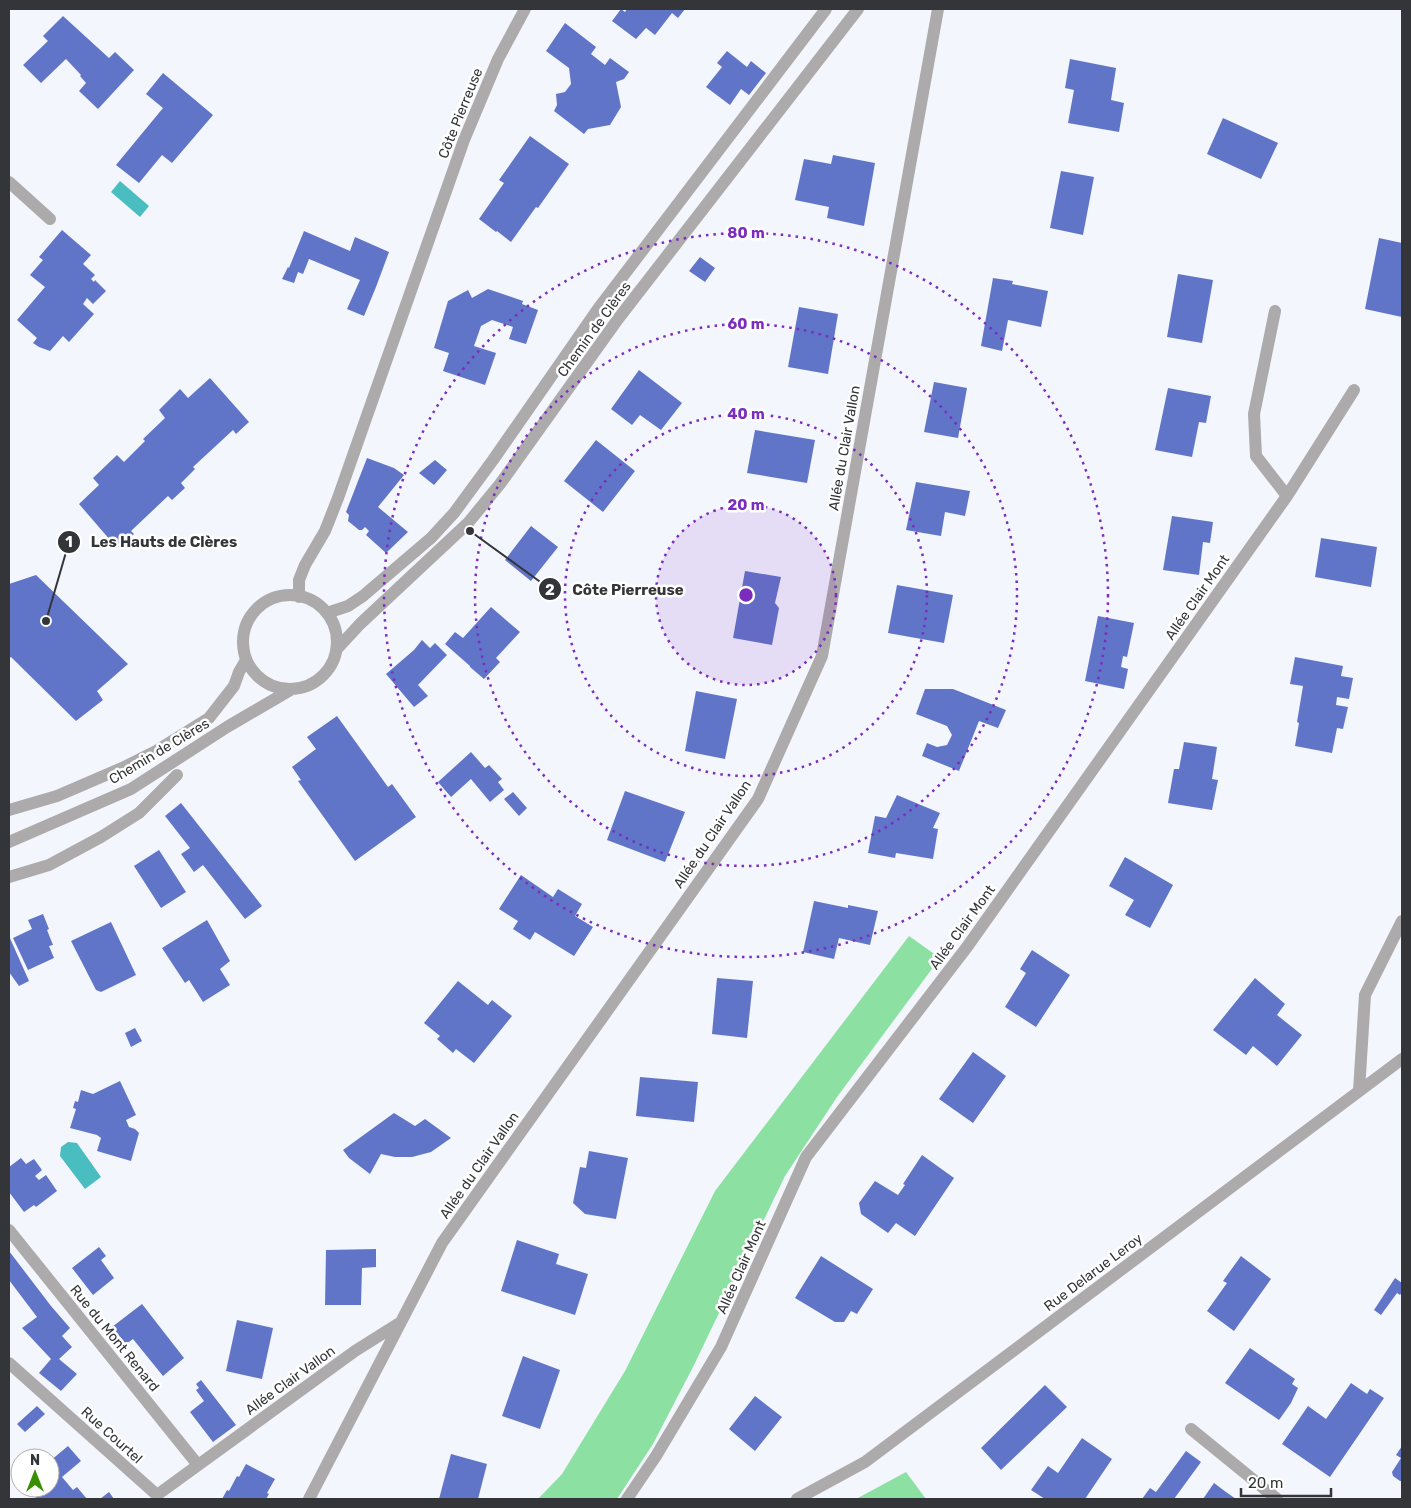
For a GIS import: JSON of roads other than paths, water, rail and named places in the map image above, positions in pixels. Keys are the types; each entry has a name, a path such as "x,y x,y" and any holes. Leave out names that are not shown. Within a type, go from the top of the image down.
{"street":[{"name":"Côte Pierreuse","path":"299,596 299,580 305,565 325,531 338,498 464,140 498,59 525,9"},
{"name":"Chemin de Clères","path":"327,613 348,606 363,596 431,538 454,513 598,309 826,9"},
{"name":"Chemin de Clères","path":"336,650 360,624 468,523 500,484 618,319 858,9"},
{"name":"Allée du Clair Vallon","path":"309,1499 442,1243 758,799 822,656 938,9"},
{"path":"9,182 50,219"},
{"path":"1275,311 1254,414 1256,456 1287,496"},
{"name":"Allée Clair Mont","path":"627,1499 656,1456 721,1347 806,1157 967,947 1287,496 1354,390"},
{"path":"282,596 299,596 310,600 327,613 336,635 336,650 332,662 325,673 310,684 292,689 278,688 265,682 254,672 246,660 243,644 245,627 253,612 266,602 282,596"},
{"name":"Chemin de Clères","path":"9,810 57,796 122,768 156,751 209,718 234,686 246,660"},
{"name":"Chemin de Clères","path":"9,842 131,789 227,727 292,689"},
{"path":"9,877 50,865 101,837 139,813 177,775"},
{"path":"1360,1091 1365,995 1402,921"},
{"name":"Rue Delarue Leroy","path":"797,1499 865,1462 1402,1059"},
{"name":"Rue du Mont Renard","path":"9,1230 198,1464"},
{"name":"Allée Clair Vallon","path":"198,1464 355,1351 402,1321"},
{"name":"Rue Courtel","path":"9,1363 157,1495 198,1464"},
{"path":"1191,1429 1277,1499"}],"water":[{"path":"120,181 149,206 140,217 111,192"},
{"path":"68,1142 77,1143 101,1177 85,1189 60,1156 61,1147"}],"place":[{"name":"Côte Pierreuse","path":"470,531"},
{"name":"Les Hauts de Clères","path":"46,621"}]}
